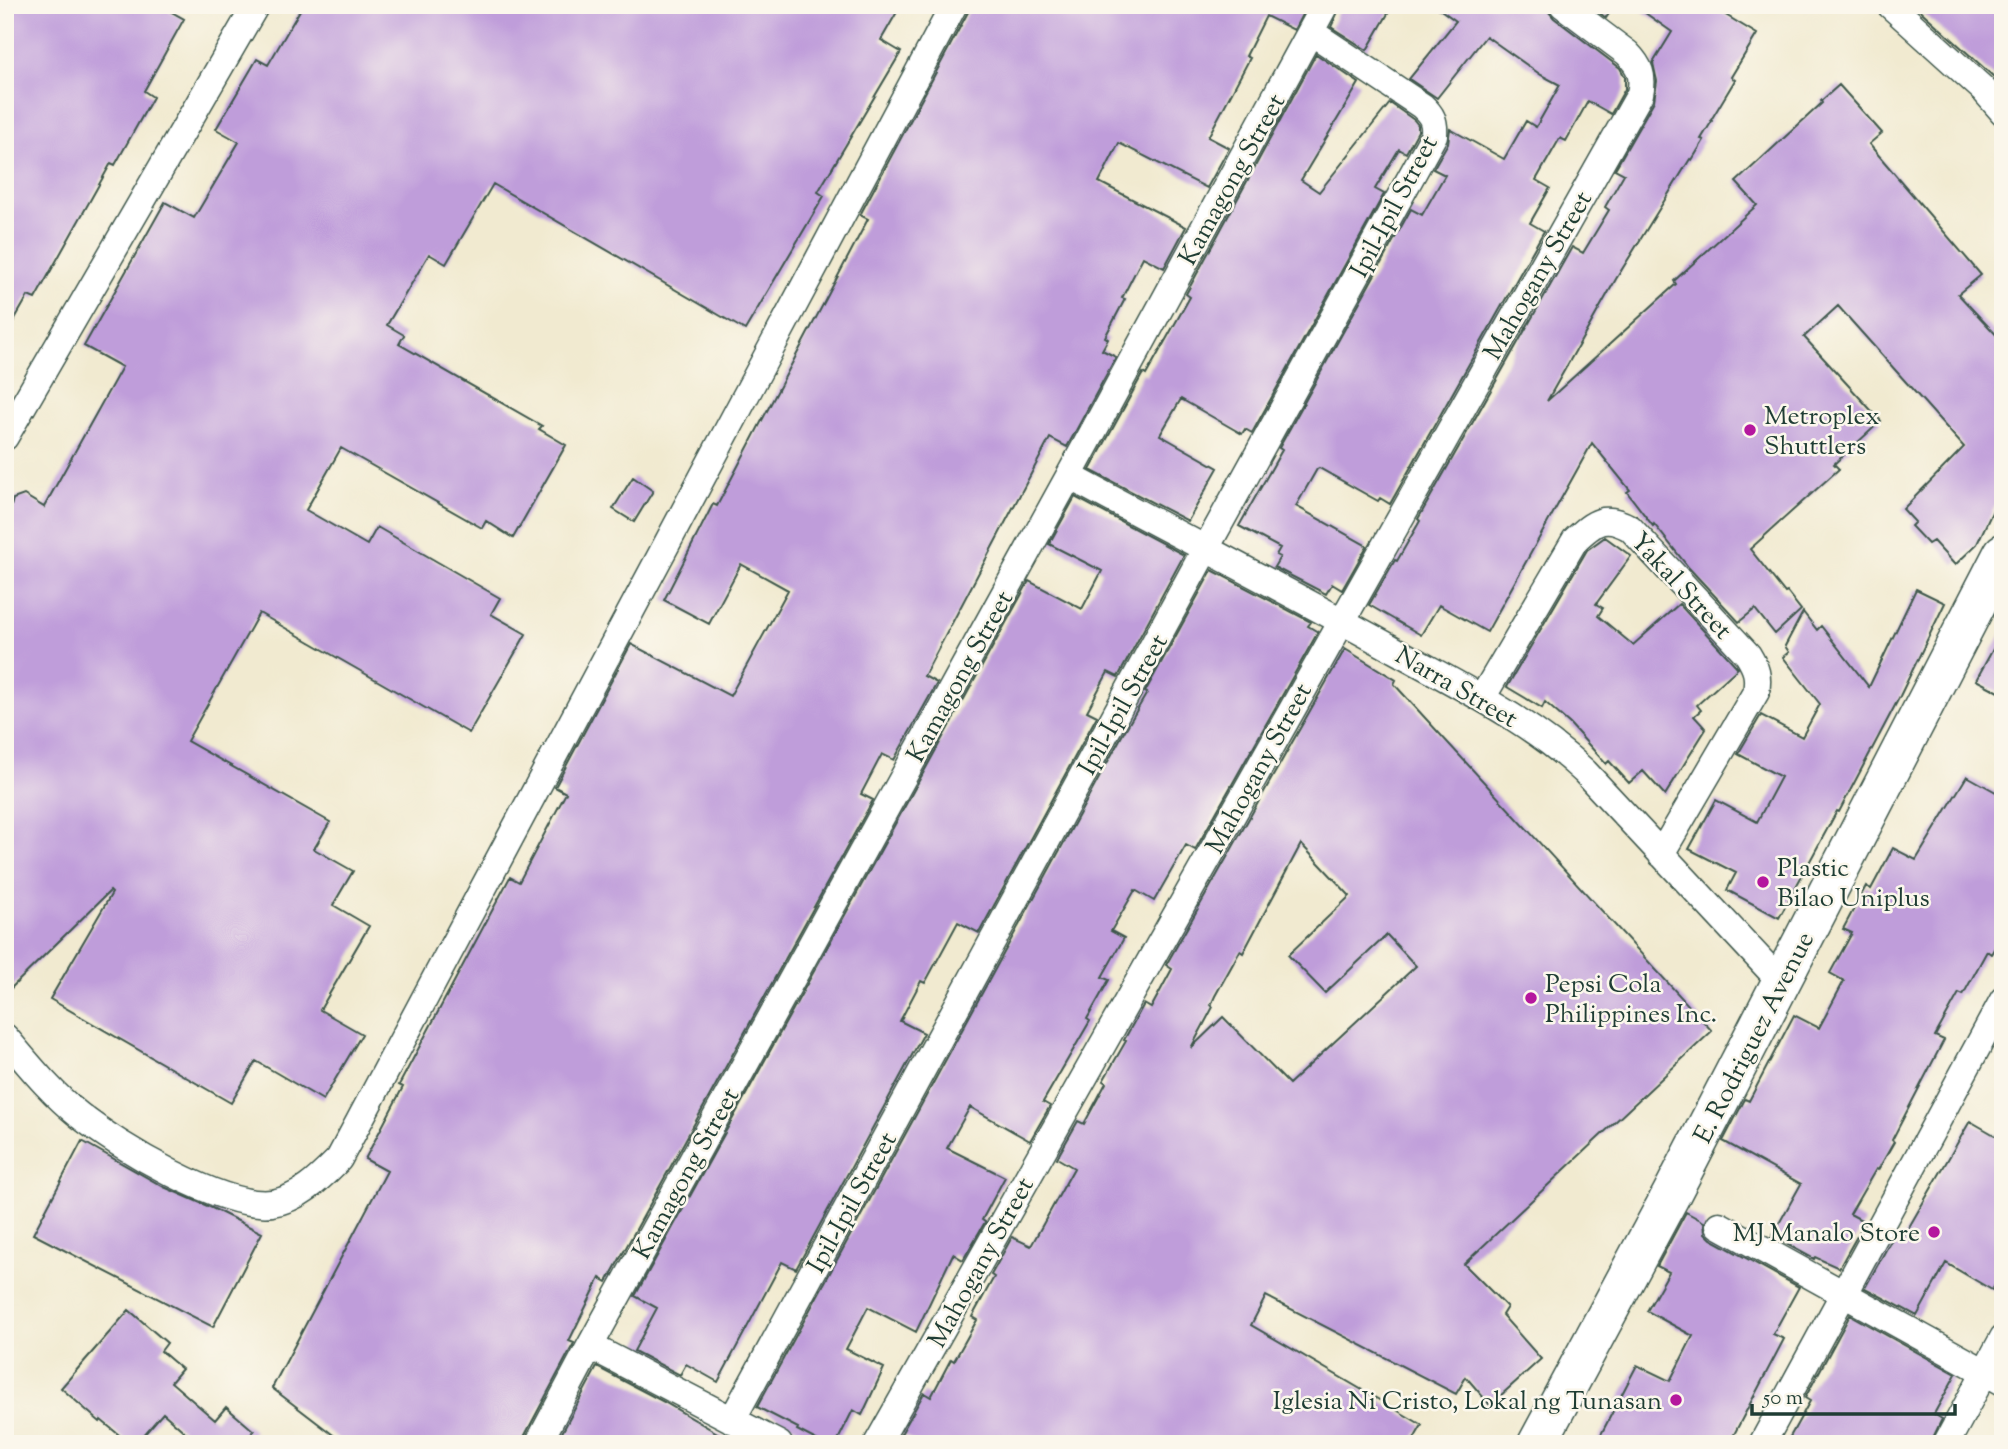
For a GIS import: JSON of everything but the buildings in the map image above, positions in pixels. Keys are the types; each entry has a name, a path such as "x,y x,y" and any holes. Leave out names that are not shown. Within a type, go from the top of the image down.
{"street":[{"path":"5,437 256,5"},
{"path":"5,1037 41,1080 79,1115 140,1156 205,1189 240,1200 272,1203 298,1194 319,1179 338,1159 954,5"},
{"name":"Kamagong Street","path":"538,1444 1325,5"},
{"name":"Mahogany Street","path":"877,1444 1640,94 1642,72 1635,61 1563,5"},
{"path":"1890,5 1983,89 2003,112"},
{"name":"Ipil-Ipil Street","path":"732,1420 1434,135 1435,123 1422,106 1311,32"},
{"name":"Narra Street","path":"1069,477 1342,620 1482,698 1545,738 1585,772 1781,982"},
{"name":"Yakal Street","path":"1482,698 1576,540 1587,528 1601,520 1616,520 1630,528 1748,655 1759,678 1756,692 1661,854"},
{"name":"E. Rodriguez Avenue","path":"1537,1444 1672,1193 2003,553"},
{"path":"1762,1444 2003,1000"},
{"path":"1719,1225 1994,1376"},
{"path":"1946,1444 1994,1376 2003,1338"},
{"path":"590,1346 779,1444"}],"place":[{"name":"Metroplex Shuttlers","path":"1750,430"},
{"name":"Plastic Bilao Uniplus","path":"1763,882"},
{"name":"Pepsi Cola Philippines Inc.","path":"1531,998"},
{"name":"MJ Manalo Store","path":"1934,1232"},
{"name":"Iglesia Ni Cristo, Lokal ng Tunasan","path":"1676,1400"}]}
